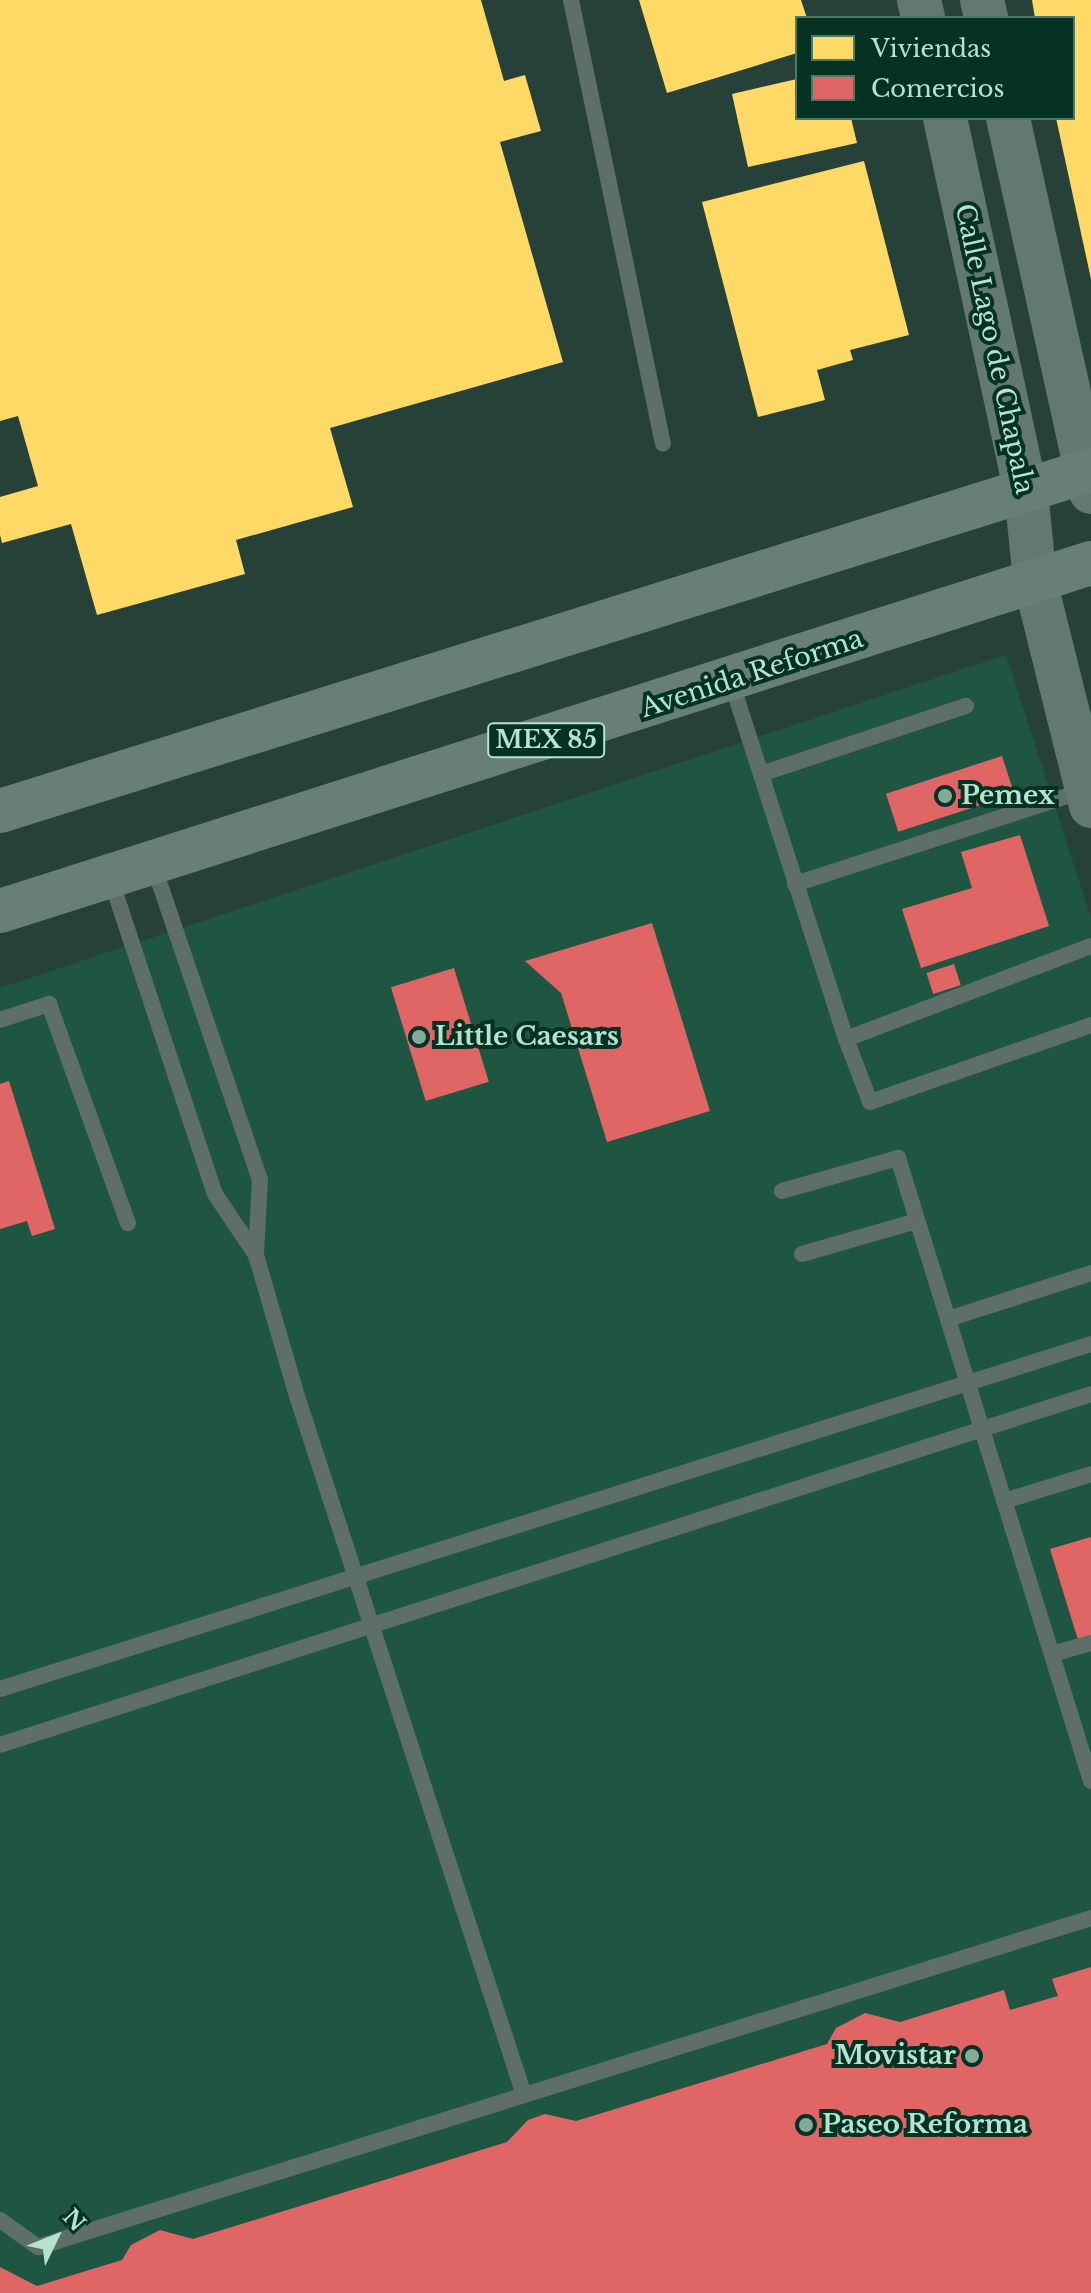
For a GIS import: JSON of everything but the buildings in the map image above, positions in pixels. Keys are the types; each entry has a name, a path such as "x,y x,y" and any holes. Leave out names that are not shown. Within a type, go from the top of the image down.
{"main road":[{"name":"Calle Lago de Chapala","path":"945,120 1026,492 1035,581 1089,798"},
{"path":"0,811 1026,492 1090,478 1008,120"},
{"name":"Avenida Reforma","path":"0,911 109,874 731,681 1091,563"}],"lane":[{"path":"571,0 663,444"},
{"path":"731,681 846,1039 870,1102 1091,1025"},
{"path":"761,774 966,706"},
{"path":"795,884 1089,798"},
{"path":"152,861 260,1180 256,1255"},
{"path":"109,874 215,1194 256,1255 353,1577 524,2095"},
{"path":"846,1039 1091,946"},
{"path":"0,1020 49,1004 128,1223"},
{"path":"782,1191 898,1158 1091,1781"},
{"path":"802,1254 917,1221"},
{"path":"948,1319 1091,1273"},
{"path":"0,1689 1091,1344"},
{"path":"0,1745 1091,1394"},
{"path":"1004,1501 1091,1474"},
{"path":"1052,1654 1091,1643"},
{"path":"0,2220 38,2247 1091,1918"}],"shaded area":[{"path":"1006,655 1091,918 1091,2293 0,2293 0,988"}],"place":[{"name":"Pemex","path":"945,796"},
{"name":"Little Caesars","path":"419,1037"},
{"name":"Movistar","path":"972,2056"},
{"name":"Paseo Reforma","path":"806,2125"}]}
